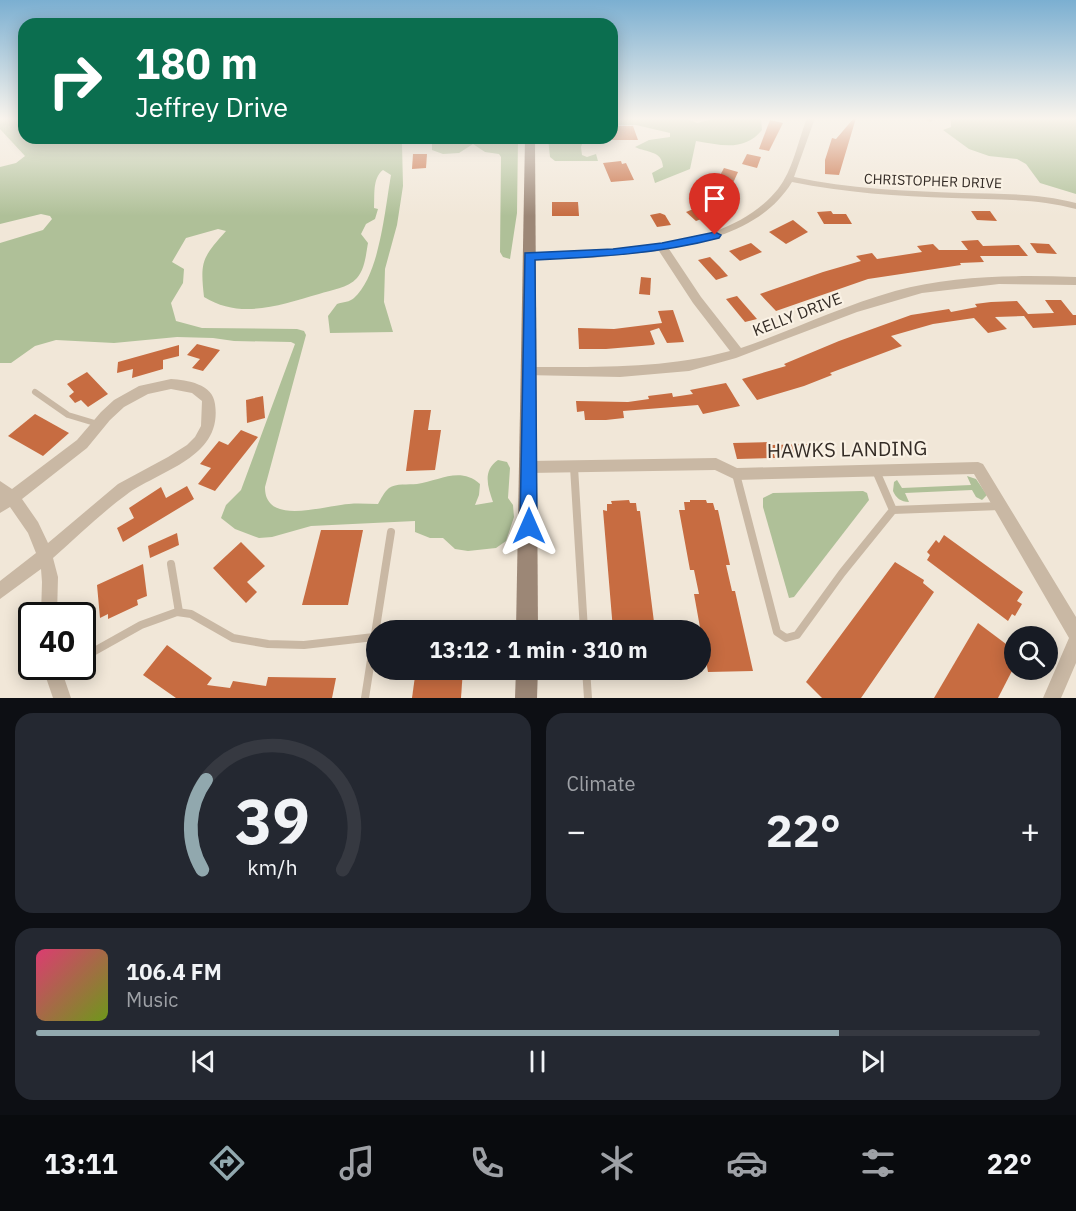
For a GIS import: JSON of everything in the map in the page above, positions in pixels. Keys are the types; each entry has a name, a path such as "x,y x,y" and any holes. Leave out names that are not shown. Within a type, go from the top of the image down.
{"street":[{"path":"527,620 530,151"},
{"path":"529,256 581,255 662,247 715,235 748,222 769,207 789,178 799,151"},
{"name":"CHRISTOPHER DRIVE","path":"789,178 829,188 860,192 1039,198 1076,206"},
{"path":"662,247 697,300 738,353"},
{"name":"KELLY DRIVE","path":"529,372 662,369 708,362 738,353 874,301 912,292 994,281 1076,281"},
{"path":"0,591 25,574 46,556 122,490 187,453 201,439 209,425 208,398 199,388 180,384 160,384 123,400 98,424 81,445 4,497 29,522 46,556 50,579 49,602"},
{"name":"HAWKS LANDING","path":"529,467 716,464 736,474 978,468 1076,633"},
{"path":"1052,698 1076,643"},
{"path":"60,680 62,698"},
{"path":"526,698 527,680"}],"lane":[{"path":"35,392 68,415 98,424"},
{"path":"574,466 583,620"},
{"path":"876,471 893,510"},
{"path":"736,474 777,632 786,638 797,635 842,573 893,510 1000,506"},
{"path":"377,620 391,532"},
{"path":"171,564 179,612"},
{"path":"96,651 159,617 179,612 193,614 210,627 232,638 261,645 308,644 366,639"},
{"path":"365,698 368,680"},
{"path":"587,680 588,698"}],"green space":[{"path":"20,151 402,151 403,186 397,225 385,269 384,302 393,332 330,333 328,316 337,304 354,298 370,274 384,222 391,175 383,170 377,178 374,193 374,208 378,209 375,219 366,224 361,234 368,243 363,266 357,278 349,284 275,306 246,309 218,304 204,297 202,275 207,254 226,231 218,229 186,238 172,262 184,269 183,283 171,303 176,321 202,328 297,329 304,331 306,335 265,487 266,496 271,504 278,508 297,511 349,504 378,504 392,486 417,484 457,475 465,476 480,484 475,505 493,502 488,485 488,474 498,460 507,462 510,468 508,498 513,505 514,517 506,541 496,548 468,551 455,549 443,538 430,538 415,532 415,521 311,526 272,537 259,538 235,529 221,518 226,505 241,490 295,344 291,342 177,337 114,343 56,340 35,346 11,363 0,363 0,243 43,230 52,219 50,216 41,214 0,224 0,167 16,163 25,156"},
{"path":"434,151 463,151 459,153 443,154"},
{"path":"483,151 518,151 517,213 510,259 503,257 500,252 501,157 499,154"},
{"path":"549,151 581,151 582,155 587,157 596,154 598,161 555,161 550,157"},
{"path":"646,151 694,151 690,169 655,183 652,173 663,167 660,158"},
{"path":"973,151 1076,151 1076,194 1040,183 1026,164 1017,159 989,156"},
{"path":"967,476 976,479 987,495 982,500 976,497 972,490 905,493 909,502 906,502 899,499 893,491 894,482 897,480 902,488 971,485"},
{"path":"863,491 867,493 869,500 794,597 789,598 763,507 763,498 773,493"}],"building":[{"path":"828,151 846,151 839,175 825,174"},
{"path":"413,154 427,154 426,168 412,169"},
{"path":"747,154 761,157 757,168 742,164"},
{"path":"621,161 622,164 626,163 634,180 611,182 603,163"},
{"path":"724,168 738,172 733,183 718,179"},
{"path":"552,202 578,202 579,216 552,216"},
{"path":"708,203 719,212 696,221 686,212"},
{"path":"831,211 833,214 846,214 852,224 824,224 817,212"},
{"path":"971,211 990,211 997,221 977,220"},
{"path":"660,213 665,215 671,225 657,227 650,215"},
{"path":"793,220 808,232 786,244 769,232"},
{"path":"978,240 983,246 1019,245 1028,256 980,256 984,262 960,263 961,265 868,279 776,311 760,294 861,261 856,256 872,253 877,259 922,252 917,246 933,244 939,250 968,250 961,241"},
{"path":"751,243 762,252 740,261 729,251"},
{"path":"1030,243 1049,244 1057,254 1037,253"},
{"path":"710,257 728,276 716,280 698,260"},
{"path":"641,277 651,278 650,295 639,294"},
{"path":"737,296 757,319 745,322 726,299"},
{"path":"1045,300 1061,300 1073,315 1076,315 1076,325 1033,328 1024,316 995,317 1007,329 988,333 974,318 933,324 891,336 902,346 830,373 832,375 804,386 757,400 742,379 786,366 784,364 839,341 911,315 949,309 951,312 977,307 975,304 1017,301 1028,314 1054,313"},
{"path":"673,310 684,342 667,343 659,328 650,331 655,344 653,345 579,349 578,328 614,329 662,323 658,311"},
{"path":"197,344 220,350 203,371 192,368 200,359 187,355"},
{"path":"179,345 179,356 163,360 163,369 132,378 133,369 117,373 118,362"},
{"path":"87,372 108,394 88,407 81,400 75,403 69,396 74,392 67,384"},
{"path":"726,383 740,406 703,414 698,405 623,411 624,418 606,420 585,420 584,411 577,412 576,401 628,402 649,399 648,396 672,393 673,397 693,394 690,390"},
{"path":"263,396 265,418 247,423 246,400"},
{"path":"414,410 431,410 428,430 441,430 435,470 406,471"},
{"path":"35,414 69,433 43,456 8,436"},
{"path":"241,430 258,437 215,491 198,484 211,468 200,464 219,441 228,445"},
{"path":"770,442 771,445 812,444 815,453 774,454 775,458 737,459 733,443"},
{"path":"187,486 194,499 123,542 117,528 134,518 129,508 161,487 166,498"},
{"path":"629,500 630,503 636,503 637,511 640,511 654,620 612,620 603,510 607,511 607,504 612,504 611,501"},
{"path":"690,500 706,500 707,503 713,503 715,510 718,510 730,565 726,565 732,591 735,591 753,671 711,672 711,620 699,620 694,594 699,594 694,570 690,570 679,510 685,510 684,502 690,502"},
{"path":"321,530 363,530 348,605 302,605"},
{"path":"177,533 179,545 150,558 148,546"},
{"path":"944,535 1023,592 1017,601 1022,604 1015,616 1012,614 1008,621 927,560 930,555 927,552 936,540 939,543"},
{"path":"241,542 265,566 247,582 257,592 246,603 213,568"},
{"path":"895,562 924,580 923,583 934,592 861,698 822,698 806,682"},
{"path":"143,564 147,596 137,600 138,605 108,619 108,614 100,618 97,585"},
{"path":"978,623 1004,642 1004,680 1007,680 998,698 934,698"},
{"path":"167,645 212,678 207,685 230,688 233,681 266,686 268,677 336,678 332,698 176,698 143,675"},
{"path":"414,680 462,680 461,698 412,698"}],"route":[{"path":"529,526 529,256 613,253 662,247 715,235"}]}
